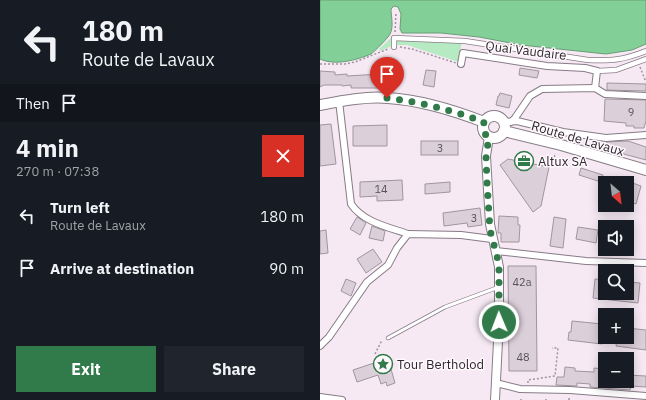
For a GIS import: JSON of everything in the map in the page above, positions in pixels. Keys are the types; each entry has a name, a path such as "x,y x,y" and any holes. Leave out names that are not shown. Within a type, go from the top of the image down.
{"main road":[{"path":"320,105 387,98 419,102 458,112 484,122"},
{"path":"495,116 502,119 506,125 499,136 493,138 489,137 484,132 484,122 488,117 495,116"},
{"name":"Route de Lavaux","path":"506,125 561,145 646,170"}],"street":[{"path":"394,47 394,38 464,41 588,60 607,61 620,60 646,51"},
{"name":"Quai Vaudaire","path":"461,64 463,53 547,66 585,68 597,71"},
{"path":"595,88 597,71 616,70 646,59"},
{"path":"506,125 515,118 530,96 542,89 595,88 606,94 646,96"},
{"path":"339,102 351,204 355,210 363,217 408,234 461,235 492,239"},
{"path":"506,125 517,121 563,132 606,138 646,135"},
{"path":"489,137 486,156 490,224 492,239 499,264 499,322 495,400"},
{"path":"320,346 367,282 388,265 397,248 408,234"},
{"path":"496,252 586,261 646,263"},
{"path":"496,383 520,389 570,390 646,396"},
{"path":"320,397 342,400"}],"lane":[{"path":"388,338 445,307 499,287"}],"path":[{"path":"394,38 396,13"},
{"path":"320,64 345,64 355,62 394,47 412,49 461,64"},
{"path":"638,63 646,82"},
{"path":"553,165 556,150"},
{"path":"375,354 382,340"},
{"path":"528,384 528,380 555,376 558,348 552,348"}],"shaded area":[{"path":"320,0 646,0 646,44 632,50 606,54 521,45 479,37 441,33 402,33 400,29 401,14 398,7 394,6 391,9 392,25 390,34 373,53 353,60 332,62 320,59"},
{"path":"392,37 462,39 459,62 407,45 394,45 380,51 379,49"}],"building":[{"path":"520,68 539,71 537,78 519,75"},
{"path":"426,70 436,71 434,87 423,85"},
{"path":"320,71 335,72 335,75 347,74 347,76 380,74 380,88 351,88 351,85 324,85 320,87"},
{"path":"607,83 646,84 646,91 607,90"},
{"path":"500,93 512,96 509,108 496,105"},
{"path":"605,99 646,100 646,121 644,128 626,126 626,123 604,121"},
{"path":"331,124 336,164 320,166 320,125"},
{"path":"387,125 387,146 353,146 353,126"},
{"path":"421,141 458,141 458,155 421,155"},
{"path":"628,141 646,147 646,160 605,149 607,142"},
{"path":"508,159 549,167 541,206 533,212 500,165"},
{"path":"581,168 603,175 598,176 598,181 579,175"},
{"path":"402,180 403,200 377,201 377,196 360,197 360,182"},
{"path":"450,182 450,192 425,194 425,184"},
{"path":"634,184 641,186 636,204 634,203"},
{"path":"480,208 482,225 468,227 467,223 444,226 443,213"},
{"path":"499,216 518,217 518,225 520,225 519,242 501,242 501,233 498,233"},
{"path":"357,217 366,223 360,235 350,229"},
{"path":"554,217 566,219 563,248 550,246"},
{"path":"372,226 385,231 383,241 369,238"},
{"path":"578,227 598,230 596,243 576,239"},
{"path":"326,230 328,253 320,254 320,231"},
{"path":"373,249 382,262 366,273 357,259"},
{"path":"508,266 536,266 537,371 509,371"},
{"path":"346,279 356,283 351,296 341,291"},
{"path":"595,279 598,279 598,299 593,298"},
{"path":"634,283 640,283 638,303 611,300 634,300"},
{"path":"572,321 598,324 598,344 568,340 569,332 571,332"},
{"path":"634,329 646,330 646,350 616,346 616,344 634,344"},
{"path":"384,357 389,362 395,383 387,386 386,382 381,384 378,375 357,382 353,370 374,363 379,358"},
{"path":"565,367 575,368 575,371 594,372 594,368 598,368 598,388 590,387 590,384 577,383 577,386 556,385 557,377 564,377"},
{"path":"634,375 646,376 646,387 634,386"},
{"path":"603,388 630,388 630,390"}],"place":[{"name":"Altux SA","path":"524,161"},
{"name":"Tour Bertholod","path":"383,364"}],"route":[{"path":"387,98 419,102 458,112 484,122 484,132 489,137 486,156 490,230 499,264 499,322"}]}
